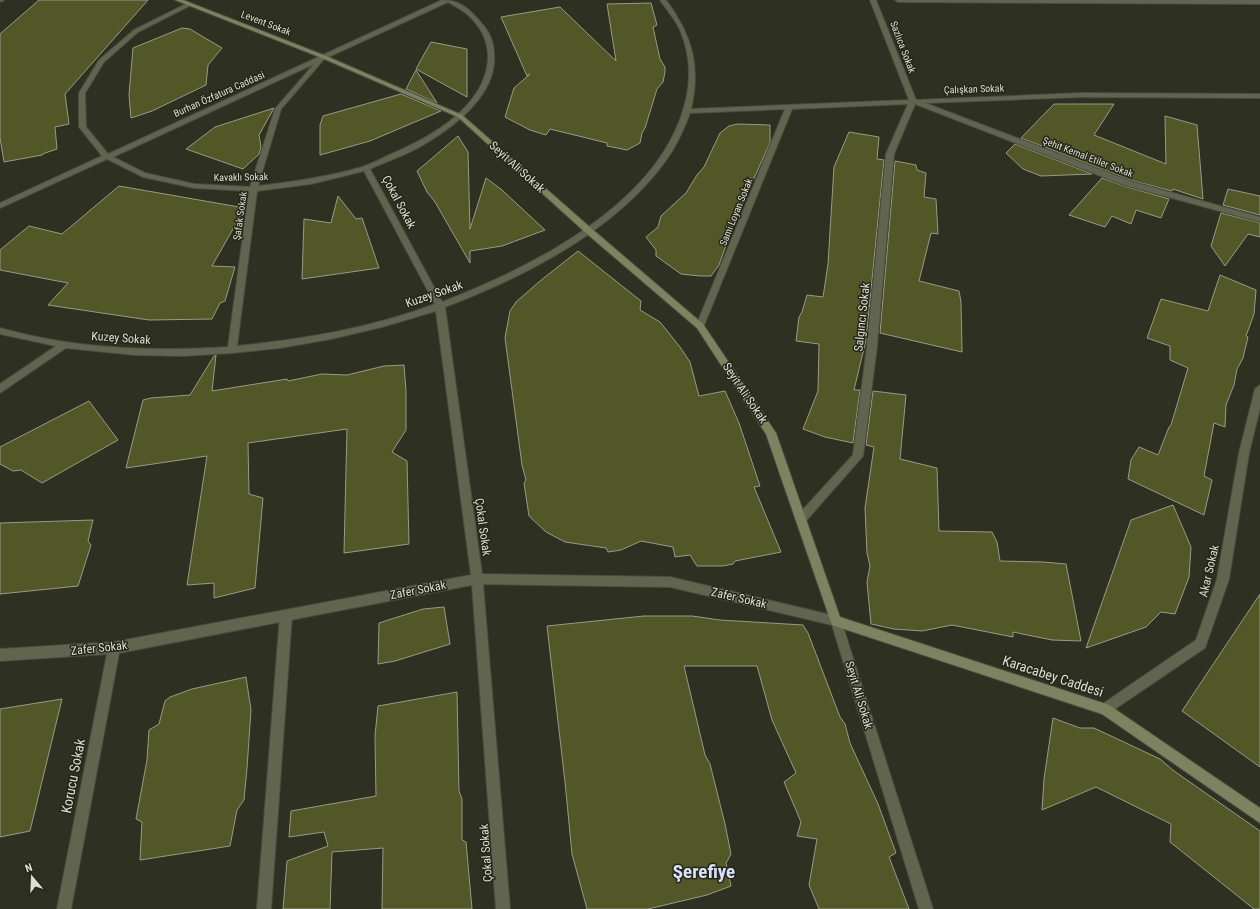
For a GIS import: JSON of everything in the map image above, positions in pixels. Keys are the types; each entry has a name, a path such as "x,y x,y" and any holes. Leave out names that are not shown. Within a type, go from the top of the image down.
{"street":[{"name":"Levent Sokak","path":"178,0 324,57"},
{"name":"Kavaklı Sokak","path":"190,4 136,31 101,61 82,93 83,127 106,156 143,175 194,186 253,188 311,182 366,168 420,144 460,116 480,93 490,71 492,50 484,30 470,13 448,0"},
{"name":"Burhan Özfatura Caddasi","path":"0,206 448,0"},
{"name":"Kuzey Sokak","path":"0,331 64,345 117,351 173,352 232,350 304,341 374,326 440,306 496,284 546,258 589,231 637,191 670,150 688,111 694,75 689,42 674,13 663,0"},
{"name":"Sazlıca Sokak","path":"874,0 913,101"},
{"path":"898,0 1260,2"},
{"name":"Seyit Ali Sokak","path":"324,57 460,116 589,231 700,326 771,433 836,621 926,909"},
{"name":"Şafak Sokak","path":"232,350 253,188 278,108 324,57"},
{"name":"Çalışkan Sokak","path":"688,111 1080,95 1260,96"},
{"name":"Şehit Kemal Etiler Sokak","path":"913,101 1127,183 1260,220"},
{"name":"Salgıncı Sokak","path":"801,519 858,456 872,346 890,154 913,101"},
{"name":"Sami Loyan Sokak","path":"700,326 790,106"},
{"name":"Çokal Sokak","path":"366,168 440,306 477,579 503,909"},
{"path":"0,389 64,345"},
{"name":"Akar Sokak","path":"1105,709 1201,644 1223,579 1244,453 1260,389"},
{"name":"Zafer Sokak","path":"0,654 114,648 477,579 670,582 836,621"},
{"path":"264,909 286,615"},
{"name":"Karacabey Caddesi","path":"836,621 1105,709 1260,816"},
{"name":"Korucu Sokak","path":"64,909 114,648"}],"building":[{"path":"39,0 148,0 65,94 69,124 55,127 57,149 42,155 4,162 0,138 0,34"},
{"path":"651,3 657,25 653,27 660,59 665,67 665,72 663,82 657,89 640,143 627,150 607,146 607,143 550,129 546,135 530,130 505,117 514,88 530,74 527,76 501,17 560,7 616,61 607,4"},
{"path":"182,28 190,29 222,48 208,65 206,85 152,111 131,118 129,95 133,48"},
{"path":"431,42 467,49 467,97 416,69"},
{"path":"416,70 437,103 406,89"},
{"path":"401,94 441,111 370,141 320,155 320,125 323,116"},
{"path":"1054,104 1114,104 1094,135 1166,164 1165,116 1197,125 1203,199 1173,189 1172,191 1130,180 1021,138"},
{"path":"274,108 259,135 261,147 259,154 243,169 186,149 215,127"},
{"path":"737,124 770,125 770,143 735,220 719,265 711,276 681,274 656,256 656,250 646,237 658,227 661,216 686,193 697,175 704,167 720,133 729,126"},
{"path":"849,132 879,137 877,159 884,160 866,340 854,390 860,390 853,443 825,437 803,429 818,391 819,344 796,341 799,317 807,295 823,297 828,264 834,167"},
{"path":"458,136 468,152 470,229 486,178 502,190 545,230 502,246 470,251 470,263 435,202 427,192 417,171"},
{"path":"1015,144 1092,174 1041,176 1023,169 1006,153"},
{"path":"895,161 916,165 917,170 926,173 924,197 936,199 938,234 931,233 919,281 959,291 961,302 962,352 880,333"},
{"path":"1102,178 1169,199 1161,218 1136,210 1131,224 1112,216 1105,227 1069,215"},
{"path":"119,186 245,208 212,266 235,267 225,301 220,303 212,319 149,320 48,305 68,283 0,270 0,250 29,226 62,234"},
{"path":"1228,189 1260,196 1260,215 1223,205"},
{"path":"338,196 356,219 362,218 379,268 302,279 304,219 331,223"},
{"path":"1221,213 1260,223 1260,237 1248,234 1225,266 1211,246"},
{"path":"578,251 641,301 640,310 660,322 690,362 699,396 725,391 739,423 760,486 754,487 781,552 735,561 733,564 723,566 697,566 690,555 675,557 673,547 641,541 621,550 608,552 606,548 565,542 546,532 529,516 524,483 526,480 522,465 505,338 510,311 516,302"},
{"path":"1220,275 1256,290 1254,314 1246,336 1248,337 1243,358 1237,369 1234,385 1226,405 1225,427 1214,423 1204,476 1212,480 1204,515 1128,479 1131,460 1139,447 1158,455 1171,425 1188,368 1170,360 1170,346 1147,338 1161,299 1208,311"},
{"path":"216,355 212,391 287,379 288,381 322,374 347,375 384,366 404,365 406,430 392,452 407,461 409,544 344,553 347,429 248,443 249,494 263,498 255,588 214,598 214,583 187,585 207,456 126,468 143,400 190,395"},
{"path":"873,391 906,395 900,459 937,468 939,531 992,532 997,542 1000,561 1066,564 1081,641 1052,640 1013,632 1013,637 952,625 922,631 894,629 871,624 867,582 870,566 867,553 865,508 874,447 866,445"},
{"path":"89,401 118,440 42,483 21,470 13,471 0,464 0,447"},
{"path":"1173,505 1191,547 1189,577 1175,614 1161,612 1146,627 1086,648 1131,520"},
{"path":"93,520 88,541 91,545 78,586 0,594 0,523"},
{"path":"1260,594 1260,767 1182,711"},
{"path":"444,607 450,644 395,661 378,664 379,623 423,609"},
{"path":"644,616 692,616 720,620 803,625 808,633 840,717 845,724 850,743 878,804 896,853 889,857 909,909 819,909 809,885 817,839 797,836 801,822 784,782 796,773 772,720 757,666 684,666 705,755 710,764 725,824 731,854 726,863 731,886 707,895 648,909 587,909 572,854 547,626"},
{"path":"246,677 251,710 244,800 237,810 230,846 140,860 142,822 136,819 147,760 149,730 159,724 165,701 170,697 192,689"},
{"path":"457,692 459,791 462,799 462,840 466,842 472,909 382,909 383,848 332,852 330,909 283,909 287,861 328,846 324,832 289,837 291,811 376,796 375,736 378,706"},
{"path":"62,699 30,831 0,837 0,709"},
{"path":"1053,718 1080,728 1094,728 1160,759 1174,771 1260,831 1260,909 1254,909 1170,842 1171,824 1096,787 1042,810 1044,779"}],"district":[{"name":"Şerefiye","path":"704,871"}]}
